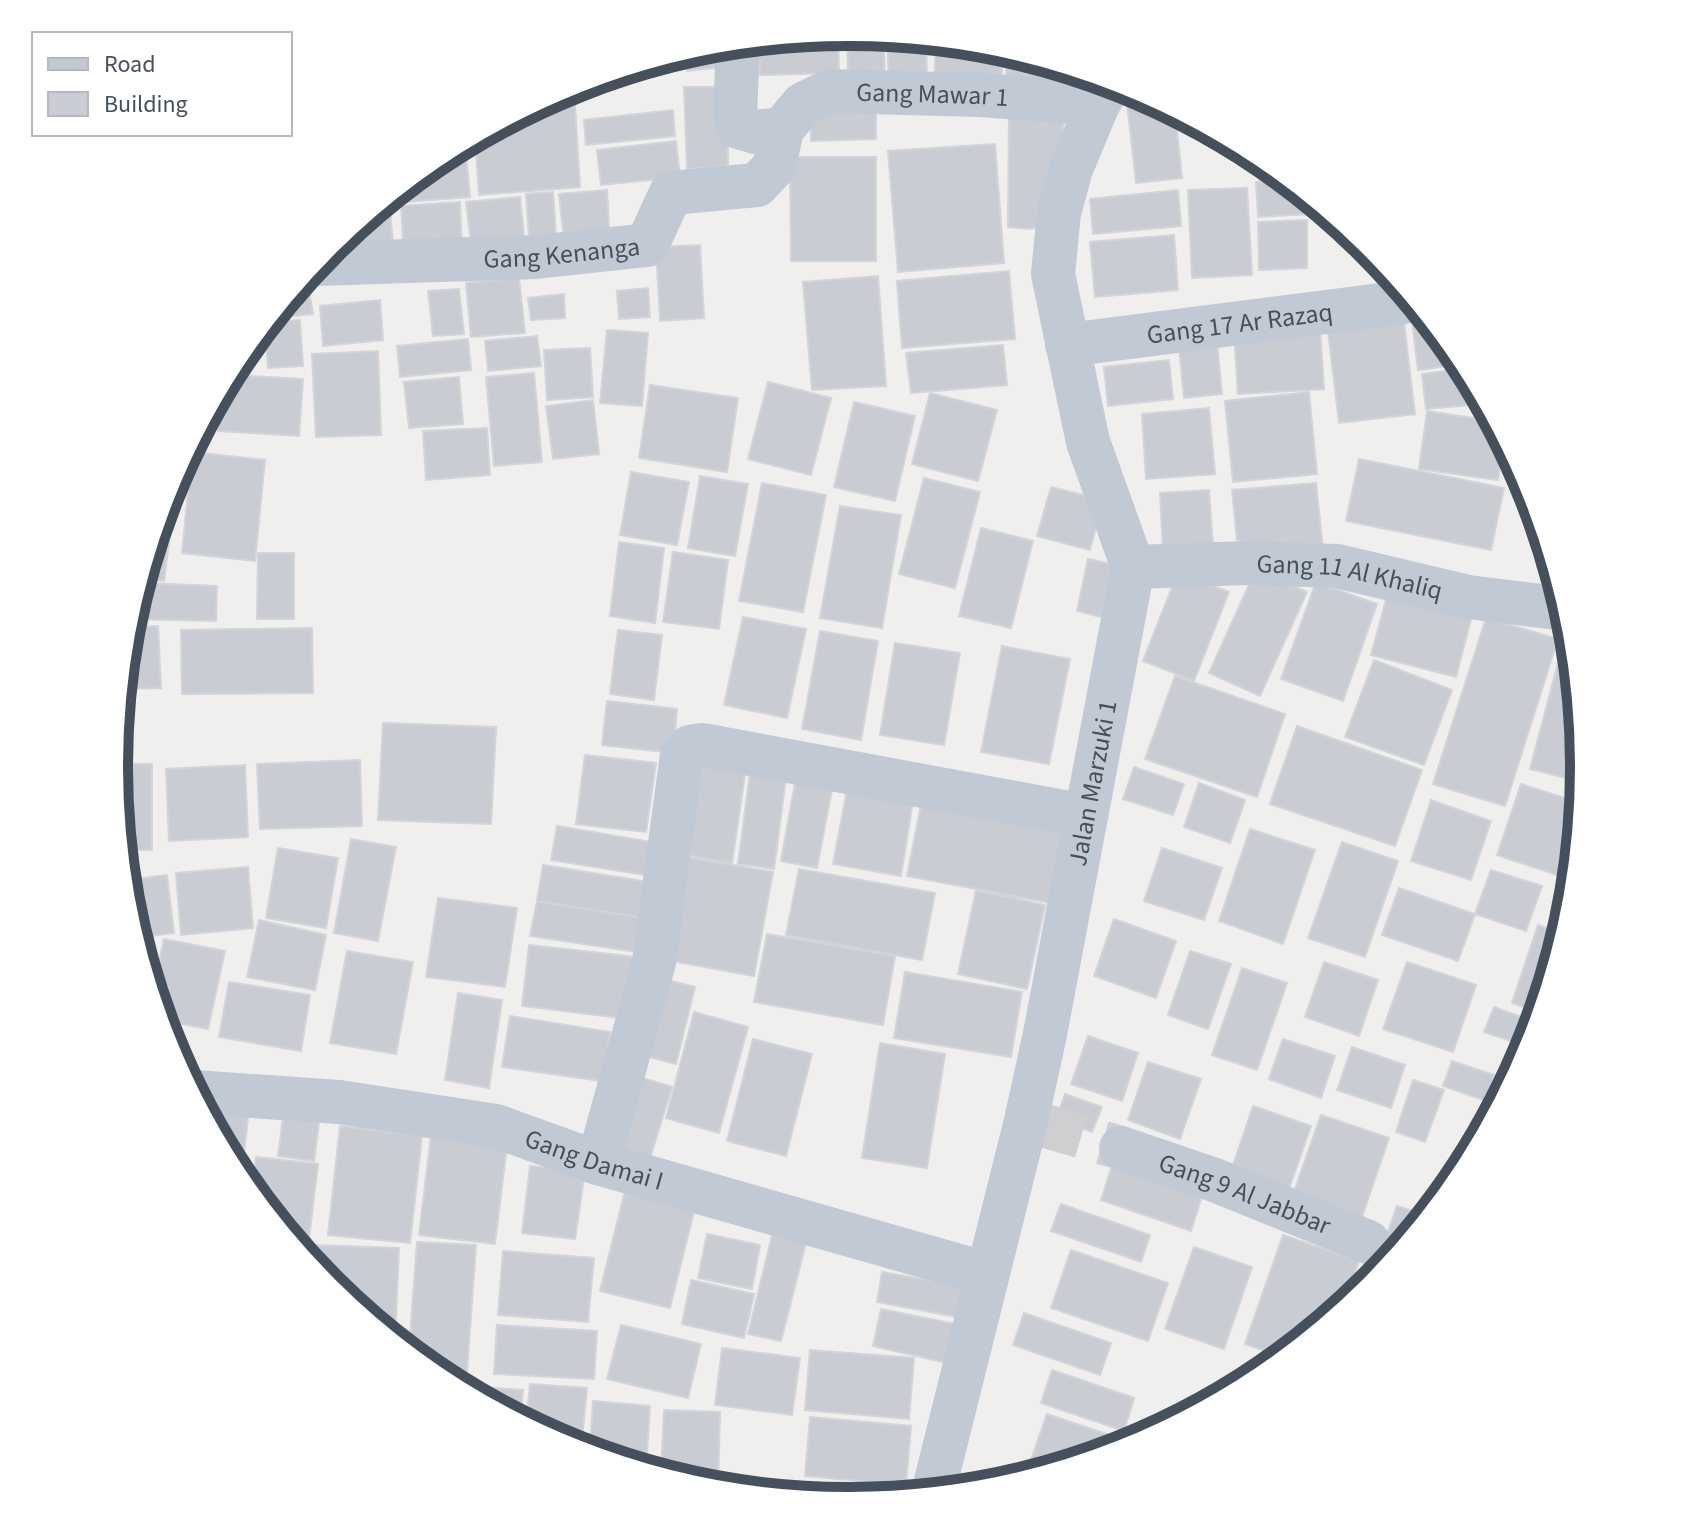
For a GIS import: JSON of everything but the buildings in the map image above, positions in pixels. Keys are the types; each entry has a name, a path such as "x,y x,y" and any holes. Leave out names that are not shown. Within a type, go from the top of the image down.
{"street":[{"path":"738,55 735,116 738,127 755,132 782,129"},
{"name":"Gang Mawar 1","path":"782,129 803,104 830,91 980,95 1104,93"},
{"path":"1104,93 1071,169 1059,213 1053,274 1088,442 1133,567"},
{"name":"Gang Kenanga","path":"334,263 536,257 647,245 671,193 757,185 774,167 782,129"},
{"name":"Gang 17 Ar Razaq","path":"1067,345 1400,302"},
{"name":"Gang 11 Al Khaliq","path":"1133,567 1248,563 1337,566 1468,597 1552,607"},
{"name":"Jalan Marzuki 1","path":"936,1482 987,1274 1033,1123 1045,1034 1133,567"},
{"path":"598,1163 654,962 682,755 690,747 702,745 1085,816"},
{"name":"Gang Damai I","path":"207,1093 339,1102 496,1126 598,1163 987,1274"},
{"name":"Gang 9 Al Jabbar","path":"1121,1148 1212,1179 1368,1242"}],"tunnel":[{"path":"1039,1124 1121,1148"}]}
